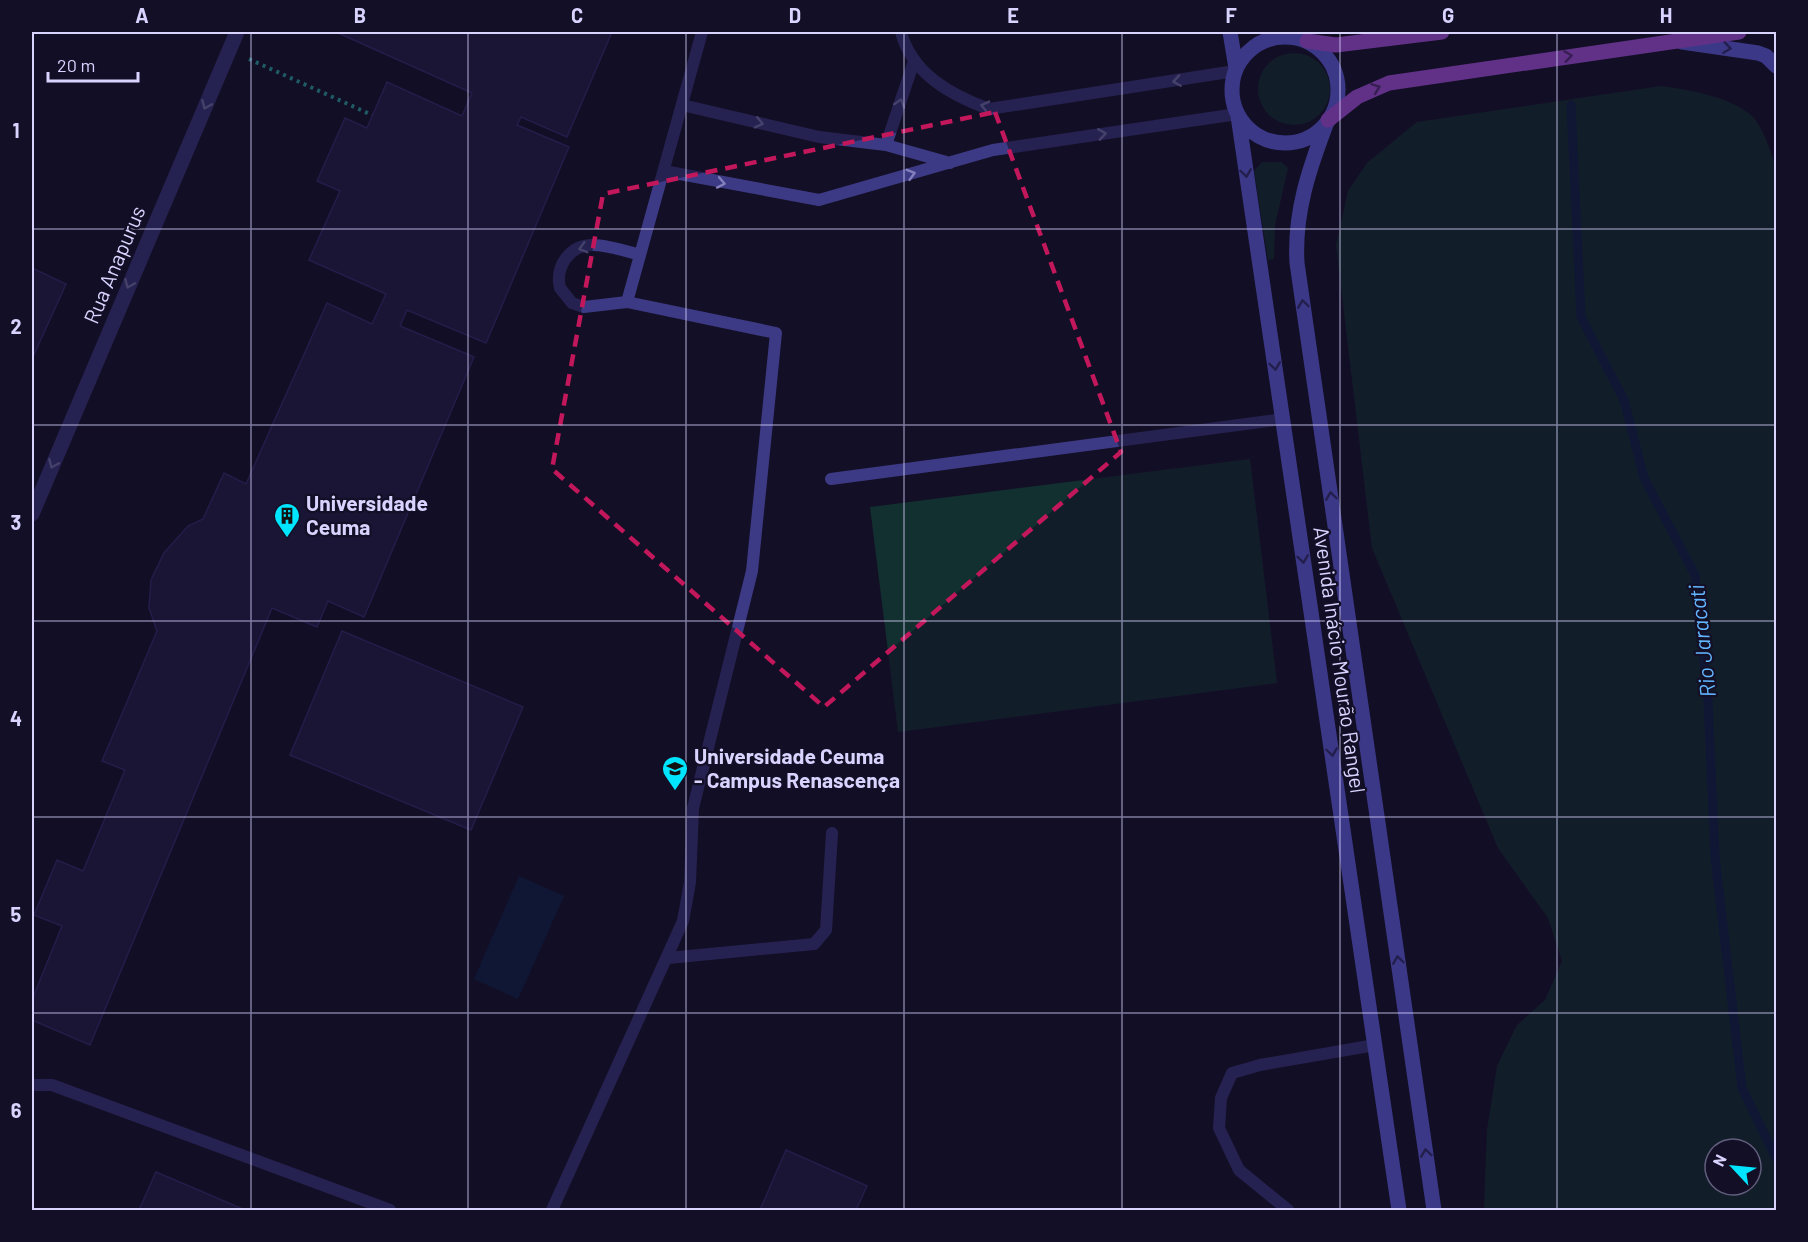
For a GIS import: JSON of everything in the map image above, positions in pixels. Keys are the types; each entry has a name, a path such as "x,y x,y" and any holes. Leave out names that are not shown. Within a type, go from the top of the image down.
{"main road":[{"path":"1230,32 1235,70 1232,96 1238,115 1247,128 1274,142 1290,143 1305,139 1357,97 1389,83 1739,32"},
{"path":"1235,70 1245,54 1266,40 1285,36 1302,37 1336,45 1442,32"},
{"path":"1302,37 1320,49 1337,76 1337,99 1327,121"},
{"path":"1673,41 1758,53 1766,56 1776,66"},
{"name":"Avenida Inácio Mourão Rangel","path":"1238,115 1400,1210"},
{"name":"Avenida Inácio Mourão Rangel","path":"1327,121 1302,196 1297,220 1297,263 1434,1210"}],"street":[{"name":"Rua Anapurus","path":"32,514 237,32"}],"lane":[{"path":"627,302 702,32"},
{"path":"901,32 914,61 932,80 961,99 989,109 1235,70"},
{"path":"886,146 914,61"},
{"path":"682,105 819,137 886,146 950,163"},
{"path":"664,171 819,200 993,150 1238,115"},
{"path":"552,1210 683,921 687,902 693,808 752,570 776,333 627,302 592,308 572,303 560,288 560,267 574,249 593,245 640,255"},
{"path":"831,479 1283,419"},
{"path":"668,958 813,944 826,930 832,833"},
{"path":"1288,1210 1239,1170 1219,1128 1221,1098 1232,1073 1260,1065 1375,1045"},
{"path":"32,1085 52,1085 390,1210"}],"path":[{"path":"229,50 372,115"}],"highlighted area":[{"path":"995,112 1121,452 824,707 552,469 603,194"}],"green space":[{"path":"1294,53 1314,59 1324,69 1330,89 1324,109 1314,119 1294,125 1274,119 1264,109 1258,89 1264,69 1274,59"},
{"path":"1661,86 1707,95 1730,103 1750,114 1763,133 1776,173 1776,1210 1484,1210 1487,1130 1497,1066 1517,1025 1545,1000 1562,961 1548,918 1498,848 1372,548 1336,245 1348,191 1367,163 1417,122"},
{"path":"1262,162 1281,162 1288,168 1275,225 1274,259 1268,260 1254,171"},
{"path":"1250,459 1277,683 898,732 870,507"}],"water":[{"path":"519,876 564,896 518,999 474,979"}],"building":[{"name":"Universidade Ceuma","path":"336,32 612,32 567,137 521,117 517,125 569,147 486,343 407,310 400,326 474,357 364,617 328,601 317,627 272,608 90,1045 32,1020 32,1000 62,926 34,915 57,860 83,871 125,770 102,761 157,631 149,608 151,580 164,553 188,526 203,519 224,473 246,484 327,303 372,324 386,294 309,260 340,191 317,181 345,118 367,128 387,82 462,116 472,93"},
{"path":"32,268 66,284 32,359"},
{"path":"342,631 523,707 471,830 290,755"},
{"path":"786,1150 867,1186 856,1210 760,1210"},
{"path":"156,1172 245,1210 139,1210"}],"waterway":[{"name":"Rio Jaracati","path":"1571,105 1581,317 1624,400 1644,478 1695,575 1708,701 1715,857 1742,1088 1776,1158"}],"place":[{"name":"Universidade Ceuma","path":"287,539"},
{"name":"Universidade Ceuma - Campus Renascença","path":"675,792"}]}
